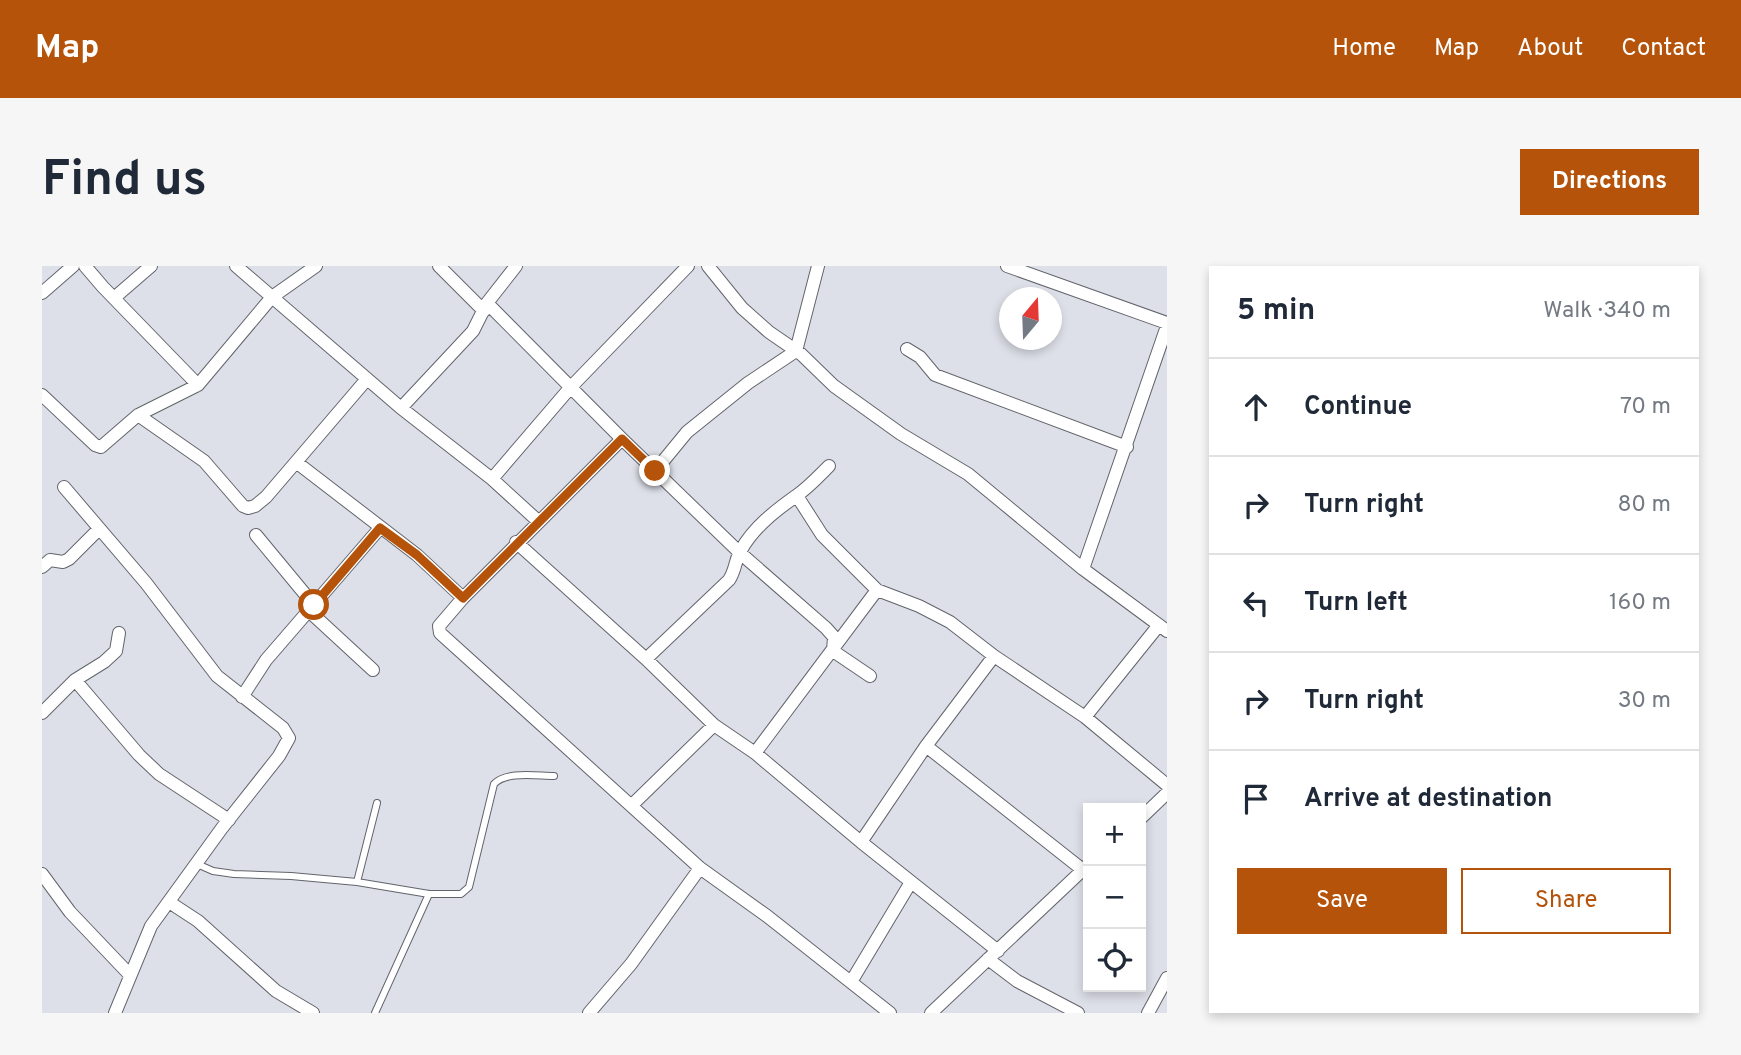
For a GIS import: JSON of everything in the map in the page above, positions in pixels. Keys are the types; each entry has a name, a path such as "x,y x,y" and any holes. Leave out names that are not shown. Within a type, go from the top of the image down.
{"street":[{"path":"42,293 73,266"},
{"path":"85,266 198,385"},
{"path":"114,298 151,266"},
{"path":"236,266 401,408 492,479 538,521"},
{"path":"42,395 99,447 138,415 198,385 272,297 316,266"},
{"path":"439,266 486,307 739,552 827,628 834,637 833,651"},
{"path":"401,408 472,331 516,266"},
{"path":"492,479 570,388 688,266"},
{"path":"708,266 742,308 859,406 968,474 1083,569 1163,628 1085,717"},
{"path":"655,471 695,425 748,383 796,352 818,266"},
{"path":"1007,266 1167,325 1083,569"},
{"path":"907,349 920,357 935,375 1127,447"},
{"path":"138,415 204,461 243,506 248,508 266,496 367,379"},
{"path":"622,439 516,542 463,598 439,626 440,633 700,867 890,1013"},
{"path":"296,462 417,555 463,598"},
{"path":"646,659 729,580 734,573 739,552 766,519 829,467"},
{"path":"64,487 146,583 218,676 283,728 289,738 279,756 151,926 115,1013"},
{"path":"797,496 822,536 877,590 919,606 950,622 994,656 1085,717 1167,785"},
{"path":"242,697 266,660 380,528"},
{"path":"42,567 50,560 63,562 69,559 99,530"},
{"path":"256,535 312,608 373,670"},
{"path":"516,542 646,659 714,725 755,753 911,882 993,955 1017,981 1078,1013"},
{"path":"755,753 877,590"},
{"path":"42,711 75,680 116,651 119,634"},
{"path":"833,651 870,676"},
{"path":"861,842 926,746 994,656"},
{"path":"75,680 139,755 159,774 229,820"},
{"path":"632,805 714,725"},
{"path":"926,746 1083,866"},
{"path":"1146,813 1167,793"},
{"path":"589,1013 631,964 700,867"},
{"path":"931,1013 1083,871"},
{"path":"42,874 70,912 129,974"},
{"path":"850,982 911,882"},
{"path":"169,902 198,921 276,991 313,1013"},
{"path":"1148,1013 1167,978"}],"lane":[{"path":"196,864 213,871 234,874 291,876 357,882 429,894 461,894 468,887 494,784 499,779 554,776"},
{"path":"357,882 377,803"},
{"path":"375,1013 429,894"}],"route":[{"path":"314,605 380,528 417,555 463,598 516,542 622,439 655,471"}]}
